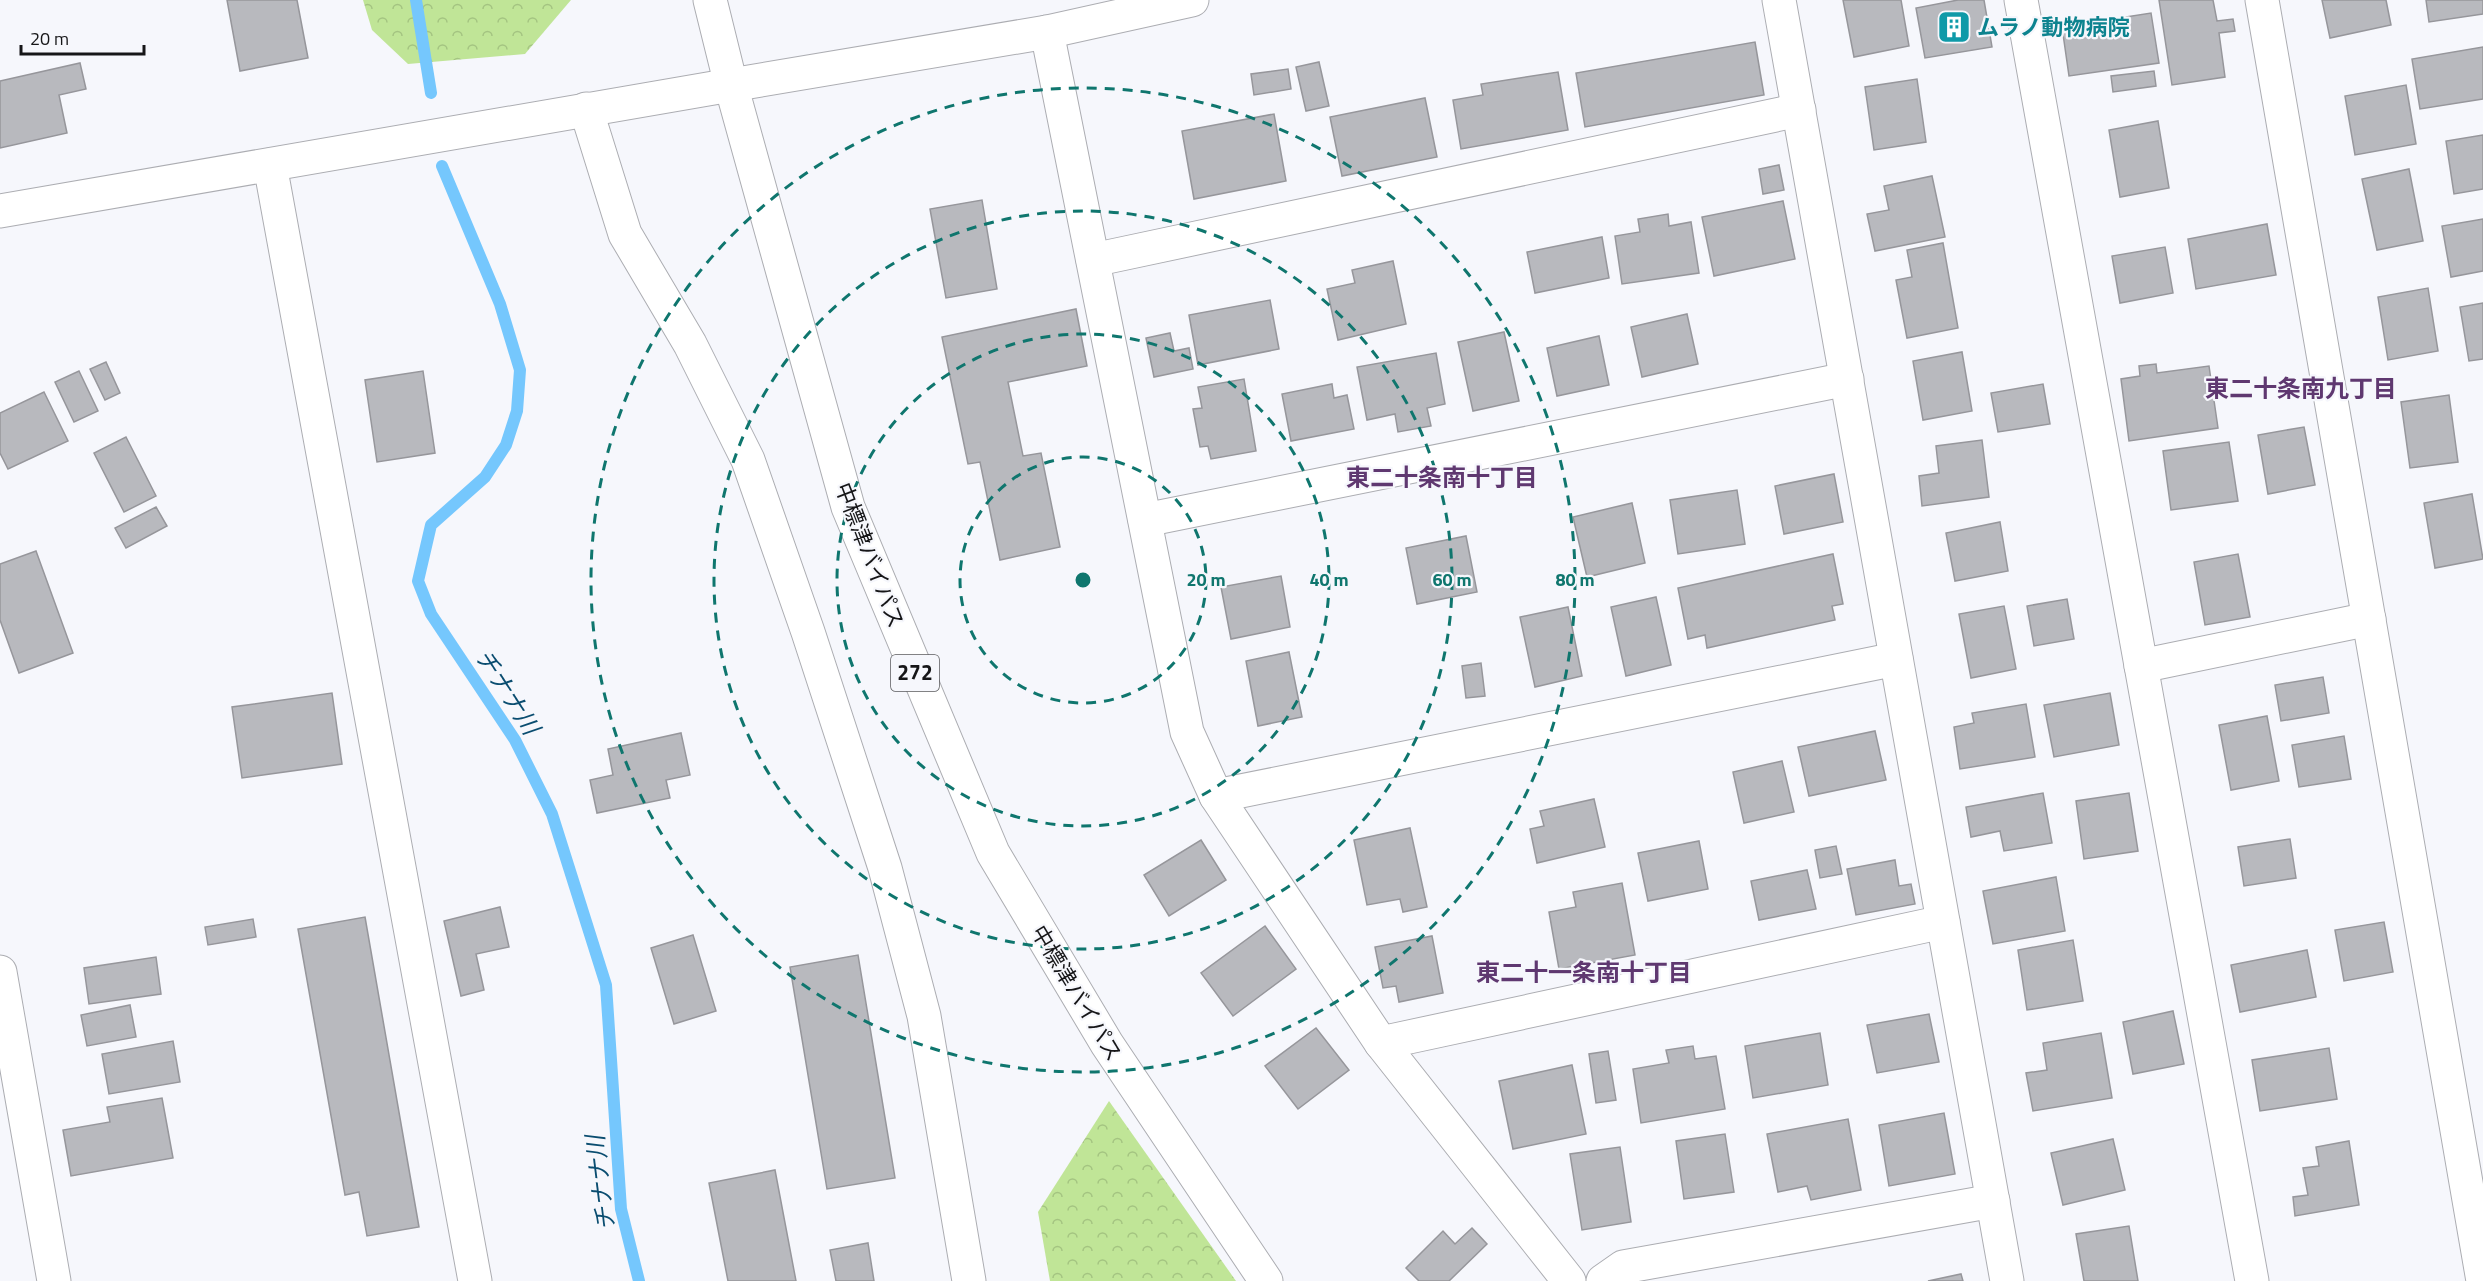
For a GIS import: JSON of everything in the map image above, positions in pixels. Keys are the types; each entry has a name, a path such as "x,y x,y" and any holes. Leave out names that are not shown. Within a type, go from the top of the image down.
{"main road":[{"name":"中標津バイパス","path":"710,0 731,85 848,507 914,672 993,853 1107,1044 1266,1281"},
{"path":"0,211 1047,32 1192,0"},
{"path":"1779,0 2007,1281"},
{"path":"2022,0 2252,1281"},
{"path":"2262,0 2482,1281"},
{"path":"1047,32 1187,732 1216,796 1381,1043 1569,1281"},
{"path":"586,109 625,234 690,344 748,460 808,632 885,868 924,1016 969,1281"},
{"path":"1093,260 1799,110"},
{"path":"270,165 475,1281"},
{"path":"1145,520 1847,379"},
{"path":"2141,666 2369,619"},
{"path":"1216,796 1896,659"},
{"path":"1381,1043 1943,922"},
{"path":"0,972 54,1281"},
{"path":"1604,1281 1623,1267 1993,1201"}],"green space":[{"path":"363,0 571,0 525,54 408,64 372,30"},
{"path":"1109,1101 1236,1281 1050,1281 1038,1212"}],"building":[{"path":"227,0 297,0 308,58 240,71"},
{"path":"1843,0 1901,0 1909,46 1854,57"},
{"name":"ムラノ動物病院","path":"1958,0 1984,0 1992,47 1925,58 1916,8"},
{"path":"2159,0 2213,0 2217,21 2233,19 2235,31 2219,33 2225,77 2172,85"},
{"path":"2322,0 2386,0 2391,25 2330,38"},
{"path":"2426,0 2483,0 2483,14 2429,22"},
{"path":"2151,13 2159,63 2069,76 2062,27"},
{"path":"1755,42 1764,95 1585,127 1576,73"},
{"path":"2483,47 2483,99 2420,109 2412,59"},
{"path":"1319,62 1329,106 1306,111 1296,67"},
{"path":"80,63 86,89 59,95 67,133 0,148 0,81"},
{"path":"1288,69 1291,89 1254,95 1251,74"},
{"path":"2154,71 2156,86 2113,92 2111,76"},
{"path":"1558,72 1568,130 1461,149 1453,100 1483,95 1481,84"},
{"path":"1917,79 1926,142 1874,150 1865,87"},
{"path":"2406,85 2416,144 2355,155 2345,96"},
{"path":"1425,98 1437,157 1342,176 1330,117"},
{"path":"1274,114 1286,181 1194,199 1182,131"},
{"path":"2158,121 2169,188 2120,197 2109,130"},
{"path":"2483,135 2483,189 2454,194 2446,141"},
{"path":"1779,165 1784,190 1763,194 1759,169"},
{"path":"2409,169 2423,241 2377,250 2362,179"},
{"path":"1932,176 1945,237 1875,251 1867,214 1889,210 1884,186"},
{"path":"982,200 997,289 946,298 930,209"},
{"path":"1783,201 1795,259 1714,276 1702,217"},
{"path":"1668,214 1669,226 1691,222 1699,273 1622,284 1615,236 1640,232 1638,219"},
{"path":"2483,219 2483,271 2451,277 2442,226"},
{"path":"2267,224 2276,275 2196,289 2188,239"},
{"path":"1602,237 1609,278 1535,293 1527,252"},
{"path":"1943,243 1958,328 1907,338 1896,280 1912,277 1907,250"},
{"path":"2165,247 2173,293 2120,303 2112,256"},
{"path":"1393,261 1406,324 1338,340 1327,289 1355,283 1352,270"},
{"path":"2428,288 2438,351 2388,360 2378,297"},
{"path":"1270,300 1279,349 1198,365 1189,315"},
{"path":"2483,303 2483,359 2469,361 2460,307"},
{"path":"1076,309 1087,366 1008,382 1023,456 1041,453 1060,547 1000,560 980,462 968,464 942,337"},
{"path":"1687,314 1698,364 1642,377 1631,327"},
{"path":"1504,332 1519,401 1473,411 1458,342"},
{"path":"1170,333 1174,351 1189,348 1193,369 1154,377 1146,338"},
{"path":"1599,336 1609,385 1557,396 1547,348"},
{"path":"1962,352 1972,411 1923,420 1913,361"},
{"path":"1436,353 1445,404 1427,408 1431,426 1398,432 1395,414 1367,420 1357,367"},
{"path":"106,362 120,393 105,400 90,369"},
{"path":"2156,364 2157,373 2209,366 2218,428 2129,441 2121,379 2140,376 2139,366"},
{"path":"79,371 98,411 74,422 55,382"},
{"path":"423,371 435,453 377,462 365,380"},
{"path":"1244,379 1256,451 1211,459 1208,446 1200,447 1193,409 1202,408 1198,387"},
{"path":"1332,384 1334,398 1347,395 1354,429 1291,441 1282,394"},
{"path":"2043,384 2050,424 1998,432 1991,393"},
{"path":"44,392 68,441 8,469 0,453 0,413"},
{"path":"2449,395 2458,462 2410,468 2401,402"},
{"path":"2304,427 2315,485 2268,494 2258,435"},
{"path":"126,437 156,496 124,512 94,453"},
{"path":"1982,440 1989,497 1922,506 1919,476 1939,473 1936,446"},
{"path":"2229,442 2238,501 2171,510 2163,451"},
{"path":"1834,474 1843,522 1784,534 1775,486"},
{"path":"1737,490 1745,544 1678,554 1670,500"},
{"path":"2472,494 2483,559 2435,568 2424,503"},
{"path":"1632,503 1645,563 1587,577 1573,517"},
{"path":"156,507 167,526 126,548 115,528"},
{"path":"2000,522 2008,571 1955,581 1946,533"},
{"path":"1466,536 1477,592 1417,604 1406,548"},
{"path":"36,551 73,653 19,673 0,620 0,564"},
{"path":"1833,554 1843,604 1832,606 1835,620 1707,648 1705,635 1688,639 1678,588"},
{"path":"2238,554 2250,617 2205,625 2194,562"},
{"path":"1281,576 1290,627 1231,639 1221,587"},
{"path":"1656,597 1671,665 1626,676 1611,607"},
{"path":"2067,599 2074,639 2034,646 2027,606"},
{"path":"2004,606 2016,669 1971,678 1959,614"},
{"path":"1568,607 1582,676 1535,687 1520,617"},
{"path":"1289,652 1302,717 1258,726 1246,661"},
{"path":"1481,663 1485,696 1466,698 1462,666"},
{"path":"2323,677 2329,713 2281,721 2275,685"},
{"path":"332,693 342,764 242,778 232,707"},
{"path":"2110,693 2119,745 2054,757 2044,705"},
{"path":"2026,704 2035,757 1960,769 1954,727 1974,723 1972,713"},
{"path":"2267,716 2279,781 2231,790 2219,725"},
{"path":"1875,731 1886,780 1809,796 1798,747"},
{"path":"681,733 690,775 666,780 670,798 597,813 590,780 613,775 608,749"},
{"path":"2344,736 2351,779 2299,787 2292,745"},
{"path":"1782,761 1794,812 1744,823 1733,772"},
{"path":"2043,793 2052,843 2004,851 2000,831 1971,837 1966,807"},
{"path":"2129,793 2138,851 2084,859 2076,801"},
{"path":"1594,799 1605,847 1537,863 1530,829 1544,826 1540,811"},
{"path":"1410,828 1427,907 1403,912 1400,899 1367,905 1354,840"},
{"path":"2290,839 2296,878 2244,886 2238,847"},
{"path":"1201,840 1226,880 1169,916 1144,875"},
{"path":"1699,841 1708,889 1648,901 1638,853"},
{"path":"1836,846 1842,874 1820,878 1815,850"},
{"path":"1895,860 1899,886 1911,884 1915,904 1856,915 1847,869"},
{"path":"1807,870 1816,909 1759,920 1751,881"},
{"path":"2056,877 2065,931 1993,944 1983,891"},
{"path":"1622,883 1635,955 1559,969 1549,912 1576,907 1573,892"},
{"path":"500,907 509,947 476,954 484,990 461,996 444,921"},
{"path":"365,917 419,1227 367,1236 359,1192 345,1195 298,929"},
{"path":"253,919 256,937 208,945 205,927"},
{"path":"2384,922 2393,972 2344,981 2335,930"},
{"path":"1265,926 1296,969 1233,1016 1201,973"},
{"path":"693,935 716,1011 674,1024 651,948"},
{"path":"1432,936 1443,993 1399,1002 1396,986 1383,988 1375,947"},
{"path":"2073,940 2083,1001 2027,1010 2018,950"},
{"path":"2307,950 2316,997 2240,1012 2231,965"},
{"path":"858,955 895,1178 827,1189 790,967"},
{"path":"156,957 161,994 89,1004 84,968"},
{"path":"130,1005 136,1037 87,1046 81,1015"},
{"path":"2173,1011 2184,1064 2133,1074 2123,1022"},
{"path":"1929,1014 1939,1062 1877,1073 1867,1025"},
{"path":"1316,1028 1349,1070 1298,1109 1265,1066"},
{"path":"1820,1033 1828,1085 1753,1098 1745,1046"},
{"path":"2101,1033 2112,1098 2033,1111 2026,1073 2047,1070 2043,1043"},
{"path":"173,1041 180,1082 109,1094 102,1054"},
{"path":"1693,1046 1695,1059 1716,1056 1725,1109 1641,1123 1633,1069 1669,1063 1666,1050"},
{"path":"2329,1048 2337,1099 2260,1111 2252,1060"},
{"path":"1608,1051 1616,1100 1596,1103 1589,1054"},
{"path":"1572,1065 1586,1134 1513,1149 1499,1081"},
{"path":"162,1098 173,1158 71,1176 63,1130 110,1122 107,1107"},
{"path":"1944,1113 1955,1174 1889,1186 1879,1125"},
{"path":"1848,1119 1861,1190 1811,1200 1807,1186 1778,1192 1767,1134"},
{"path":"1725,1134 1734,1192 1684,1199 1676,1141"},
{"path":"2113,1139 2125,1190 2063,1205 2051,1153"},
{"path":"2349,1141 2359,1205 2295,1216 2293,1197 2308,1195 2303,1168 2319,1166 2316,1147"},
{"path":"1620,1147 1631,1222 1582,1230 1570,1154"},
{"path":"775,1170 796,1281 728,1281 709,1183"},
{"path":"2129,1226 2138,1281 2084,1281 2076,1234"},
{"path":"1472,1228 1487,1244 1449,1281 1419,1281 1406,1268 1443,1231 1455,1244"},
{"path":"868,1243 874,1281 836,1281 830,1250"},
{"path":"1961,1274 1963,1281 1928,1281"}],"waterway":[{"name":"チナナ川","path":"416,0 431,93"},
{"name":"チナナ川","path":"442,166 500,304 520,370 517,411 506,445 485,477 431,525 418,581 431,614 515,740 552,814 606,985 621,1209 639,1281"}],"place":[{"name":"ムラノ動物病院","path":"1954,27"}],"district":[{"name":"東二十条南九丁目","path":"2301,389"},
{"name":"東二十条南十丁目","path":"1442,478"},
{"name":"東二十一条南十丁目","path":"1584,973"}]}
